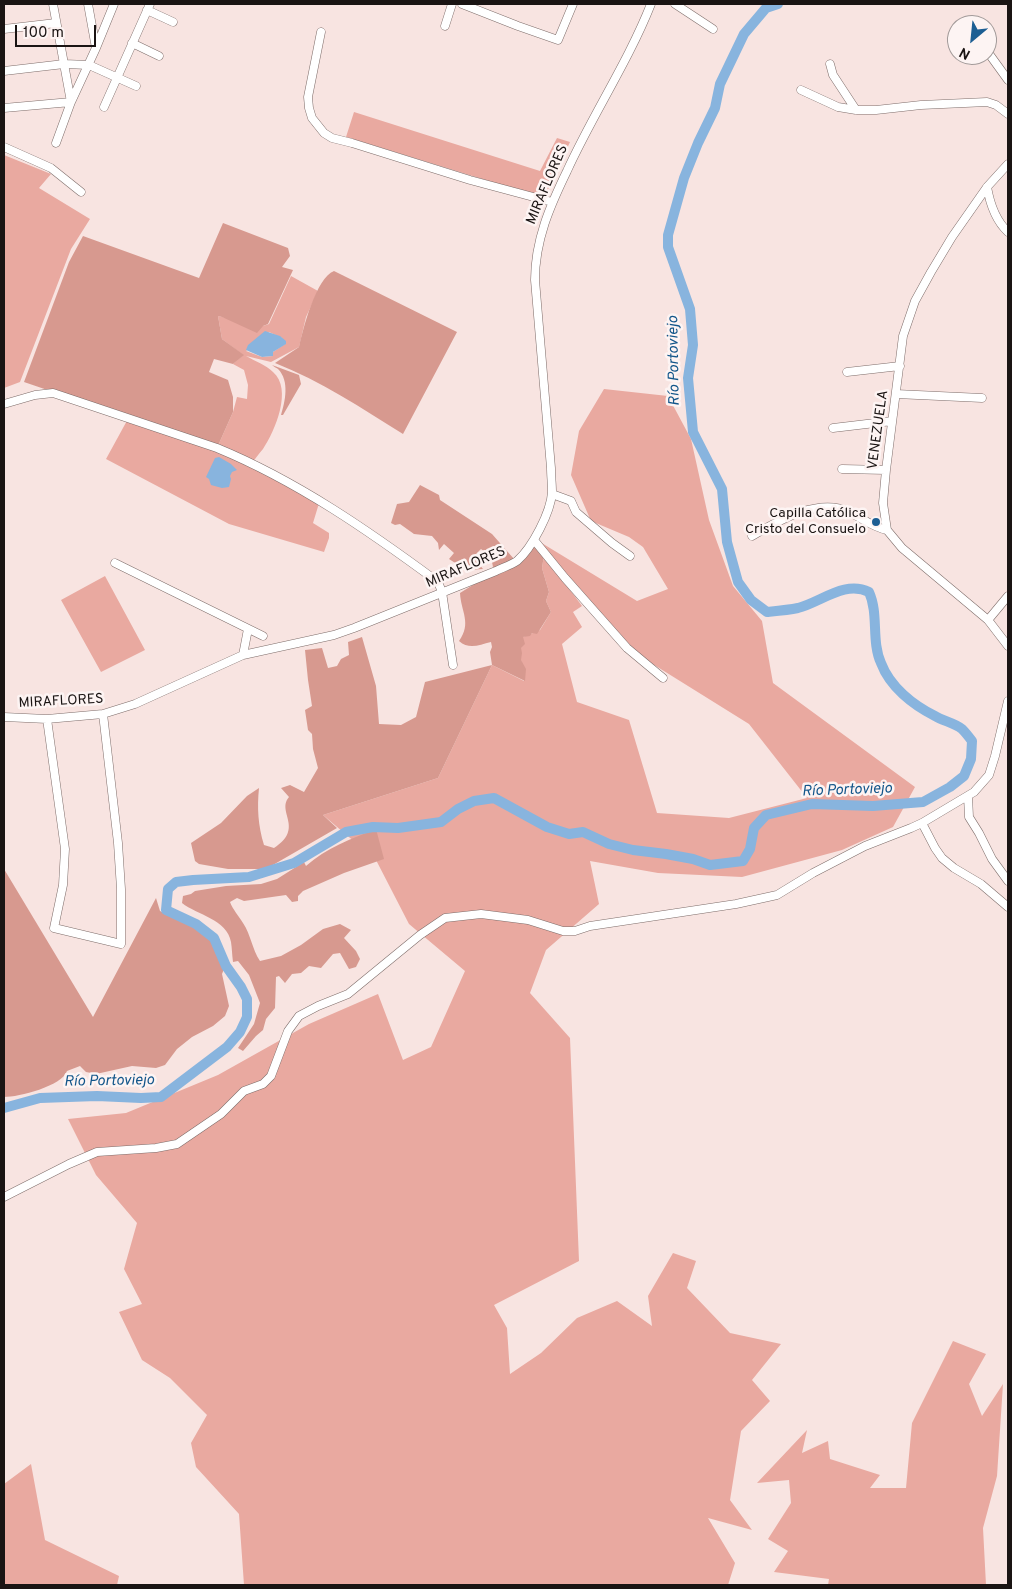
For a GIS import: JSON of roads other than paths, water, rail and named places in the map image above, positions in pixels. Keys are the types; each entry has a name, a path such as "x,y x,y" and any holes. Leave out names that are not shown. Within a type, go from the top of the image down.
{"street":[{"path":"53,4 71,102"},
{"path":"88,4 96,48"},
{"path":"56,143 71,102 89,65 114,4"},
{"path":"445,26 452,4"},
{"path":"462,4 558,40 573,4"},
{"name":"MIRAFLORES","path":"4,717 47,718 103,714 135,704 243,655 334,635 362,626 517,561 534,540 546,514 552,494 535,271 541,234 552,202 582,138 638,36 651,4"},
{"path":"676,4 713,29"},
{"path":"104,107 148,7 173,22"},
{"path":"4,30 56,23"},
{"path":"321,32 308,97 312,118 324,133 332,138 352,142 470,180 552,202"},
{"path":"132,44 159,56"},
{"path":"4,71 64,64 89,65 136,86"},
{"path":"830,64 833,75 856,110"},
{"path":"997,64 1008,80"},
{"path":"801,90 838,107 856,110 987,102 996,105 1008,114"},
{"path":"4,108 71,102"},
{"path":"4,147 51,168 80,192"},
{"name":"VENEZUELA","path":"887,530 884,503 886,470 903,336 920,290 952,237 986,187 1008,164"},
{"path":"986,187 991,208 1002,227 1008,232"},
{"path":"847,372 900,366"},
{"path":"4,404 53,392 233,454 320,500 438,582 442,592 453,665"},
{"path":"896,394 982,398"},
{"path":"833,428 892,421"},
{"path":"842,469 886,470"},
{"path":"552,494 571,501 576,512 630,556"},
{"path":"752,536 778,522 820,506 833,506 841,509 879,528 887,530 902,548 988,620 1008,646"},
{"path":"534,540 565,578 628,648 663,678"},
{"path":"115,563 263,636"},
{"path":"988,620 1008,596"},
{"path":"243,655 248,629"},
{"path":"4,1197 97,1152 156,1148 177,1144 220,1114 244,1091 263,1084 271,1076 288,1031 299,1016 348,994 420,935 445,918 481,914 528,920 563,931 575,931 590,926 736,904 777,895 813,873 865,846 922,823 974,792 989,775 998,747 1008,701"},
{"path":"47,718 65,849 64,886 54,928 121,944 121,889 118,843 103,714"},
{"path":"968,796 969,817 979,833 985,848 1008,881"},
{"path":"922,823 942,858 954,868 981,884 1008,907"}],"water":[{"path":"265,331 280,336 286,341 286,344 273,352 273,356 262,357 246,350 248,345"},
{"path":"219,457 237,470 232,472 230,476 229,487 222,488 211,485 206,477 215,458"}],"waterway":[{"name":"Río Portoviejo","path":"4,1108 40,1098 97,1096 161,1097 227,1047 240,1032 247,1017 247,999 226,966 214,938 196,924 166,910 168,889 176,882 249,877 294,863 346,832 373,827 398,828 441,822 458,809 474,801 494,798 547,827 569,834 583,832 609,844 633,850 693,859 710,865 743,861 750,849 754,828 766,815 812,804 873,806 923,802 950,787 964,776 971,759 972,741 959,727 938,718 911,701 890,680 878,655 874,609 869,592 860,589 842,590 798,608 767,612 751,600 738,582 727,542 722,489 693,432 688,378 693,345 690,309 668,247 668,235 684,178 715,108 720,84 744,34 766,8 778,4"}],"place":[{"name":"Capilla Católica Cristo del Consuelo","path":"876,522"}]}
